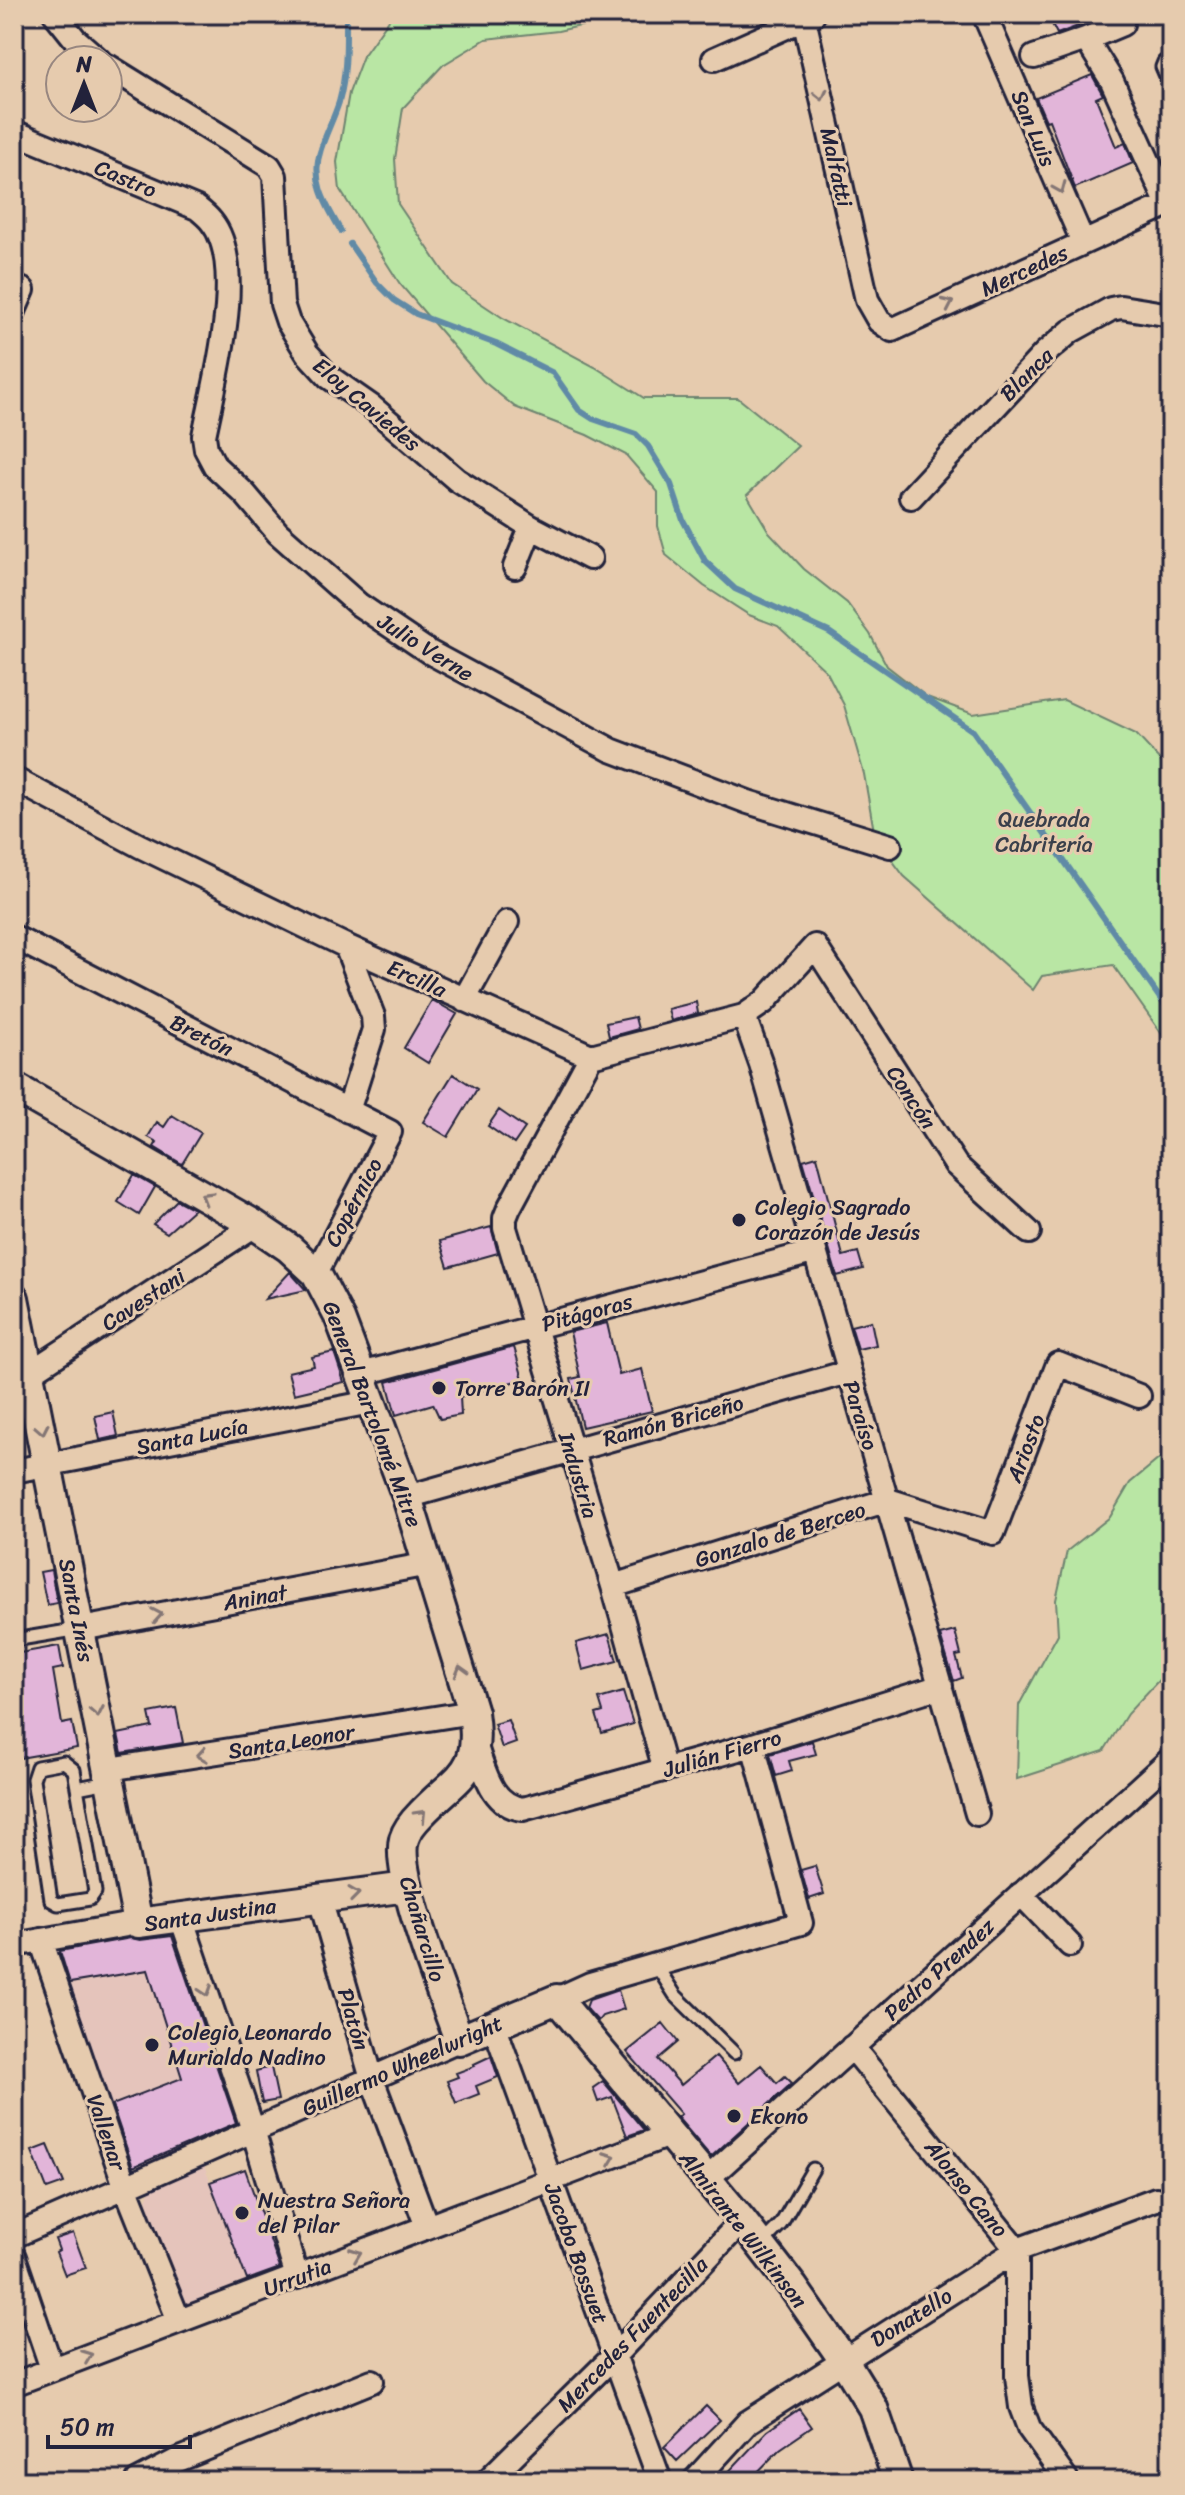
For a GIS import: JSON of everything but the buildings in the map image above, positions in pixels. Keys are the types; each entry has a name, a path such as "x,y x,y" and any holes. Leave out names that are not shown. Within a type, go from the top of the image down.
{"street":[{"path":"55,14 81,44"},
{"name":"San Luis","path":"984,14 1083,242"},
{"path":"714,59 805,16"},
{"name":"Malfatti","path":"805,16 867,300 879,321"},
{"path":"1034,57 1122,24"},
{"path":"1086,39 1112,81 1169,204"},
{"name":"Eloy Caviedes","path":"124,76 269,166 275,176 282,304 288,322 307,353 329,377 372,407 457,480 531,527 590,558"},
{"name":"Castro","path":"14,132 197,208 213,222 222,243"},
{"name":"Mercedes","path":"879,321 892,330 1169,204"},
{"name":"Julio Verne","path":"222,243 227,264 228,300 204,436 206,449 215,466 245,494 278,533 358,604 429,652 587,738 748,802 890,846"},
{"path":"14,311 18,288"},
{"name":"Blanca","path":"911,497 1045,353 1071,331 1111,309 1121,307 1171,315"},
{"path":"515,567 531,527"},
{"name":"Ercilla","path":"14,779 140,846 346,946 591,1056"},
{"path":"464,1000 507,922"},
{"name":"Bretón","path":"14,937 390,1132"},
{"path":"346,946 370,1006 374,1029 348,1111"},
{"name":"Concón","path":"744,1016 764,1002 815,946 956,1165 1029,1232"},
{"path":"591,1056 744,1016"},
{"name":"Paraíso","path":"744,1016 761,1064 977,1814"},
{"name":"Industria","path":"591,1056 505,1218 505,1228 665,1770"},
{"name":"General Bartolomé Mitre","path":"14,1087 255,1225 289,1248 316,1273 340,1319 407,1497 473,1712 476,1747 502,1803"},
{"name":"Copérnico","path":"316,1273 390,1132"},
{"name":"Cavestani","path":"31,1372 255,1225"},
{"name":"Pitágoras","path":"361,1374 813,1252"},
{"name":"Santa Inés","path":"14,1298 138,1923"},
{"name":"Ariosto","path":"993,1533 1058,1364 1139,1396"},
{"name":"Ramón Briceño","path":"407,1497 848,1372"},
{"name":"Santa Lucía","path":"14,1471 371,1402"},
{"name":"Gonzalo de Berceo","path":"613,1586 888,1500 993,1533"},
{"name":"Aninat","path":"81,1629 429,1564"},
{"name":"Julián Fierro","path":"502,1803 523,1809 753,1745 941,1686"},
{"name":"Santa Leonor","path":"110,1775 473,1712"},
{"name":"Guillermo Wheelwright","path":"14,2236 590,1984 801,1923 753,1745"},
{"name":"Chañarcillo","path":"459,2040 407,1887 402,1859 404,1839 411,1825 464,1774 472,1763 476,1747"},
{"name":"Pedro Prendez","path":"707,2179 1171,1759"},
{"name":"Santa Justina","path":"14,1945 138,1923 407,1887"},
{"path":"1021,1894 1070,1945"},
{"name":"Platón","path":"320,1899 372,2079 427,2227"},
{"path":"181,1917 253,2130 297,2277"},
{"name":"Vallenar","path":"41,1940 125,2186 179,2321"},
{"name":"Almirante Wilkinson","path":"557,1999 761,2244 843,2359 873,2408 898,2481"},
{"name":"Jacobo Bossuet","path":"494,2025 660,2481"},
{"name":"Alonso Cano","path":"852,2047 1017,2250 1017,2376 1021,2407 1029,2428 1067,2481"},
{"name":"Urrutia","path":"14,2384 669,2135"},
{"name":"Donatello","path":"694,2481 748,2422 1017,2250 1156,2199"},
{"name":"Mercedes Fuentecilla","path":"487,2481 614,2356 742,2221"},
{"path":"14,2257 52,2369"},
{"path":"138,2481 178,2460 372,2381"}],"lane":[{"path":"1171,58 1162,67 1171,88"},
{"path":"14,1640 81,1629"},
{"path":"64,1762 74,1770 77,1788 95,1892 90,1899 58,1904 51,1900 34,1772 37,1767 64,1762"},
{"path":"77,1788 110,1775"},
{"path":"656,1965 681,2002 734,2053"},
{"path":"761,2244 781,2224 813,2169"}],"shaded area":[{"name":"Colegio Leonardo Murialdo Nadino","path":"165,1932 182,1941 246,2128 131,2167 52,1948"},
{"path":"203,2163 248,2283 185,2306 146,2200 152,2186"}],"green space":[{"name":"Quebrada Cabritería","path":"393,14 620,14 612,19 558,31 486,39 443,65 403,108 395,159 398,204 452,284 503,318 595,367 644,398 738,398 798,446 747,495 769,532 804,569 847,603 870,634 887,666 927,697 973,714 1064,700 1136,734 1171,772 1171,1047 1113,965 1042,976 1033,990 904,876 875,837 864,774 844,705 827,672 778,626 749,615 704,586 666,555 658,526 658,492 626,455 587,435 515,407 483,381 400,284 340,190 337,162 349,93 363,56"},
{"path":"1171,1449 1171,1667 1127,1714 1104,1751 1017,1779 1019,1705 1058,1634 1056,1600 1067,1551 1110,1517 1130,1483"}],"waterway":[{"path":"179,14 197,14"},
{"path":"341,231 321,192 317,171 321,149 342,91 346,14"},
{"name":"Quebrada Cabritería","path":"350,244 377,283 394,300 416,314 496,344 553,373 579,410 593,419 636,434 648,446 671,484 683,520 705,561 735,589 829,632 973,731 1171,1014"}],"place":[{"name":"Colegio Sagrado Corazón de Jesús","path":"739,1220"},
{"name":"Torre Barón II","path":"439,1388"},
{"name":"Colegio Leonardo Murialdo Nadino","path":"152,2045"},
{"name":"Ekono","path":"734,2116"},
{"name":"Nuestra Señora del Pilar","path":"242,2213"}]}
